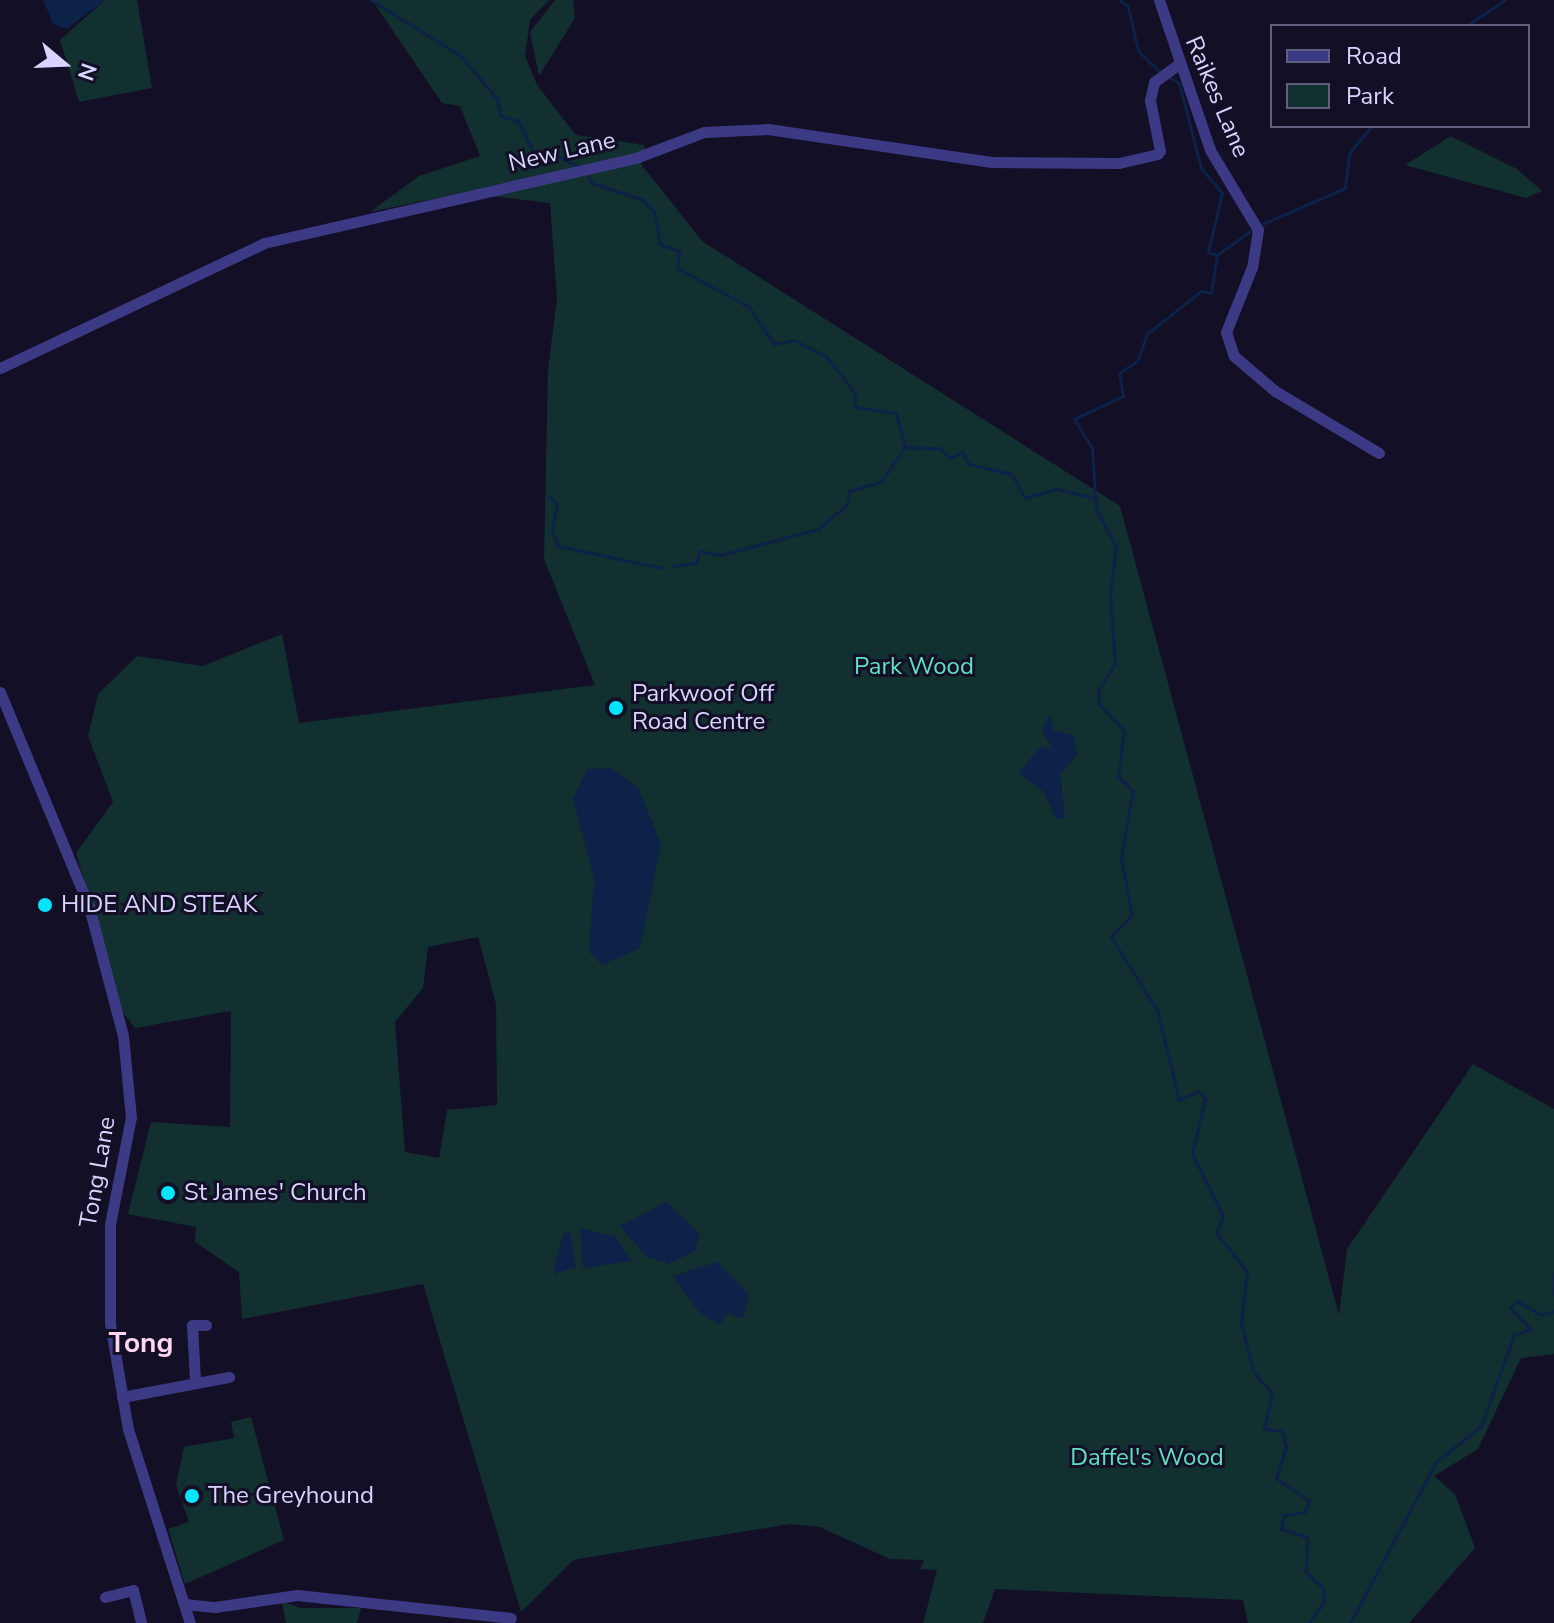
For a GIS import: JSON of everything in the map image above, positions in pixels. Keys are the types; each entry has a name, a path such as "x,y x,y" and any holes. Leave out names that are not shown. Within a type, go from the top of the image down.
{"street":[{"name":"Raikes Lane","path":"1159,0 1210,150 1256,226 1252,267 1226,332 1234,356 1275,391 1379,453"},
{"name":"New Lane","path":"0,368 264,243 584,170 683,137 746,127 992,162 1119,163 1159,152 1150,100 1154,82 1179,64"},
{"name":"Tong Lane","path":"0,692 89,907 123,1036 130,1133 110,1224 107,1280 122,1397 190,1623"},
{"path":"195,1380 192,1325 206,1325"},
{"path":"122,1397 195,1380 229,1377"},
{"path":"105,1597 133,1590 141,1623"},
{"path":"185,1604 328,1600 511,1618"}],"green space":[{"path":"105,0 137,0 152,88 79,102 60,40"},
{"path":"372,0 549,0 530,20 525,56 537,85 576,135 645,145 641,164 702,241 1120,506 1339,1315 1347,1249 1473,1064 1554,1109 1554,1354 1521,1358 1478,1449 1434,1476 1455,1494 1475,1548 1409,1623 1248,1623 1243,1600 995,1589 983,1623 923,1623 937,1570 920,1569 924,1560 890,1559 820,1527 790,1524 573,1560 521,1612 423,1284 242,1319 239,1272 195,1242 196,1227 128,1214 151,1122 230,1127 231,1011 135,1028 121,1010 76,853 113,802 88,736 98,694 137,656 203,666 282,634 299,723 595,685 544,559 548,369 557,299 550,203 490,196 487,188 370,212 419,176 480,156 460,106 442,103","holes":["478,937 496,1004 497,1105 447,1110 439,1158 405,1152 395,1022 423,988 428,947"]},
{"path":"555,0 573,0 575,18 539,76 530,32"},
{"path":"1451,136 1517,169 1542,191 1526,198 1405,165"},
{"path":"251,1417 284,1540 185,1584 168,1529 189,1522 176,1485 184,1447 234,1438 231,1422"},
{"path":"282,1601 300,1608 361,1608 357,1623 286,1623"}],"water":[{"path":"43,0 105,0 67,29 53,24"},
{"path":"1050,713 1053,730 1074,736 1077,755 1060,774 1065,819 1056,819 1044,792 1019,773 1040,747 1052,749 1042,731"},
{"path":"612,768 639,789 661,844 640,948 602,965 589,952 594,879 573,799 587,769"},
{"path":"666,1202 700,1234 695,1251 669,1264 647,1257 620,1226"},
{"path":"580,1228 615,1236 632,1261 583,1268"},
{"path":"570,1230 576,1267 553,1274 563,1234"},
{"path":"717,1262 749,1294 743,1319 728,1313 720,1325 699,1312 673,1276"}],"waterway":[{"path":"371,0 461,56 497,99 501,116 518,121 534,154 550,152 582,168"},
{"path":"1120,0 1128,7 1138,51 1160,72"},
{"path":"1469,24 1505,0"},
{"path":"1167,76 1179,83 1201,168 1222,193 1208,252 1217,255"},
{"path":"1260,225 1345,188 1349,153 1370,128"},
{"path":"587,174 592,183 643,200 654,212 660,244 679,251 677,268 749,307 774,344 794,340 827,357 855,393 855,407 896,413 905,447 940,448 950,458 962,452 969,464 1012,474 1025,498 1056,489 1092,497"},
{"path":"1253,229 1217,255 1211,293 1201,291 1147,334 1137,361 1119,373 1123,396 1074,419 1092,448 1096,508 1116,547 1110,593 1115,663 1098,691 1099,704 1124,731 1118,777 1133,790 1121,859 1132,915 1111,937 1157,1010 1179,1100 1198,1091 1205,1099 1192,1153 1223,1216 1216,1233 1247,1271 1241,1323 1253,1371 1272,1394 1264,1429 1282,1431 1286,1447 1276,1478 1309,1501 1305,1512 1284,1515 1281,1529 1307,1537 1306,1572 1323,1588 1324,1602 1309,1623"},
{"path":"674,566 696,563 700,551 721,555 818,529 847,505 849,491 881,482 904,448"},
{"path":"548,496 557,504 552,530 558,546 662,568"},
{"path":"1554,1273 1554,1294"},
{"path":"1350,1623 1436,1462 1481,1426 1514,1335 1531,1329 1510,1308 1517,1301 1541,1315 1554,1311"}],"place":[{"name":"Parkwoof Off Road Centre","path":"616,708"},
{"name":"HIDE AND STEAK","path":"45,905"},
{"name":"St James' Church","path":"168,1193"},
{"name":"The Greyhound","path":"192,1496"}],"district":[{"name":"Tong","path":"141,1343"}],"park label":[{"name":"Park Wood","path":"914,667"},
{"name":"Daffel's Wood","path":"1147,1458"}]}
